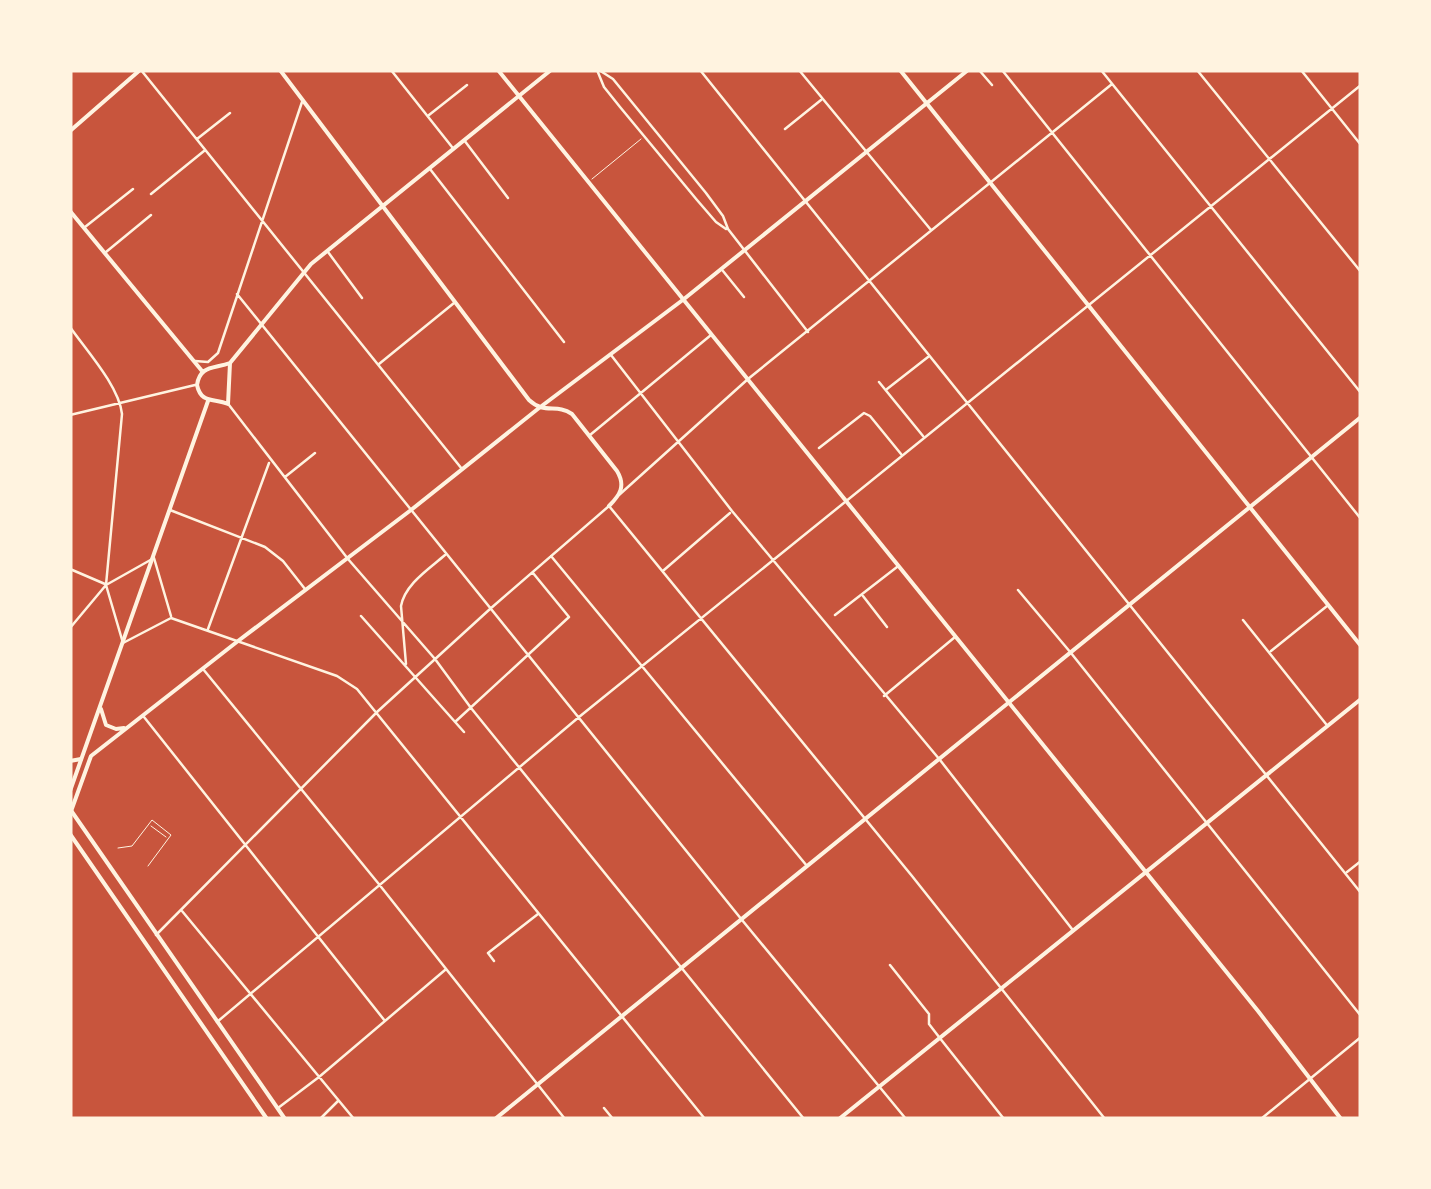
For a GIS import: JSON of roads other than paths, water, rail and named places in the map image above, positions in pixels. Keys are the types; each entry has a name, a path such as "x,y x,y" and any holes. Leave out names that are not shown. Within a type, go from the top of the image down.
{"street":[{"path":"70,131 141,70 462,470"},
{"path":"280,70 529,400 539,408 568,410 590,435 618,471 622,480 620,495"},
{"path":"391,70 453,148"},
{"path":"498,70 1341,1119"},
{"path":"551,70 302,272 230,363 228,404 283,478 436,659 471,708 804,1119"},
{"path":"598,70 613,79 706,193 728,229 808,332"},
{"path":"598,70 604,88 716,222 728,229"},
{"path":"700,70 1361,893"},
{"path":"799,70 931,230"},
{"path":"900,70 1361,646"},
{"path":"285,1119 70,812 91,756 684,299 968,70"},
{"path":"980,70 992,86"},
{"path":"1002,70 1361,520"},
{"path":"1101,70 1361,393"},
{"path":"1198,70 1361,272"},
{"path":"1301,70 1361,145"},
{"path":"428,116 467,84"},
{"path":"156,936 377,712 490,608 748,379 1112,84"},
{"path":"217,1022 579,717 1361,85"},
{"path":"620,107 629,99"},
{"path":"784,129 822,99"},
{"path":"194,361 208,362 218,353 303,100"},
{"path":"197,139 230,113"},
{"path":"464,140 508,198"},
{"path":"151,194 206,150"},
{"path":"662,158 671,150"},
{"path":"429,168 564,342"},
{"path":"84,228 133,189"},
{"path":"697,200 706,193"},
{"path":"70,211 202,372"},
{"path":"104,253 151,215"},
{"path":"327,251 362,298"},
{"path":"721,269 744,297"},
{"path":"238,294 906,1119"},
{"path":"378,364 454,304"},
{"path":"70,327 121,404 106,584 123,643"},
{"path":"590,435 712,334"},
{"path":"611,354 732,511 940,760 1073,930"},
{"path":"886,390 930,356"},
{"path":"228,404 202,397 197,385 202,372 211,366 230,363"},
{"path":"879,382 924,437"},
{"path":"70,415 197,385"},
{"path":"70,792 208,400"},
{"path":"819,448 864,413 902,455"},
{"path":"496,1119 1361,417"},
{"path":"283,478 315,453"},
{"path":"207,630 270,460"},
{"path":"622,480 630,485"},
{"path":"609,506 1105,1119"},
{"path":"170,510 275,553 306,590"},
{"path":"662,571 732,511"},
{"path":"406,665 401,606 405,593 446,554"},
{"path":"551,556 808,867"},
{"path":"70,628 106,584 154,558"},
{"path":"154,558 171,618"},
{"path":"835,615 899,566"},
{"path":"70,569 106,584"},
{"path":"456,722 568,617 532,572"},
{"path":"1018,590 1361,1016"},
{"path":"862,594 887,627"},
{"path":"1269,652 1328,604"},
{"path":"361,616 464,732"},
{"path":"123,643 171,618 337,676 357,689 705,1119"},
{"path":"1243,620 1328,726"},
{"path":"884,696 956,636"},
{"path":"203,668 565,1119"},
{"path":"839,1119 1361,699"},
{"path":"100,708 110,728 128,728"},
{"path":"143,716 385,1021"},
{"path":"70,761 81,759"},
{"path":"70,834 267,1119"},
{"path":"1346,873 1361,861"},
{"path":"181,910 354,1119"},
{"path":"494,961 488,954 539,912"},
{"path":"890,965 929,1014 929,1024 939,1038 1004,1119"},
{"path":"278,1108 446,969"},
{"path":"1261,1119 1361,1037"},
{"path":"320,1119 339,1100"},
{"path":"604,1108 613,1119"}],"lane":[{"path":"589,181 644,136"},
{"path":"118,848 132,846 152,820 171,836 148,866"}]}
